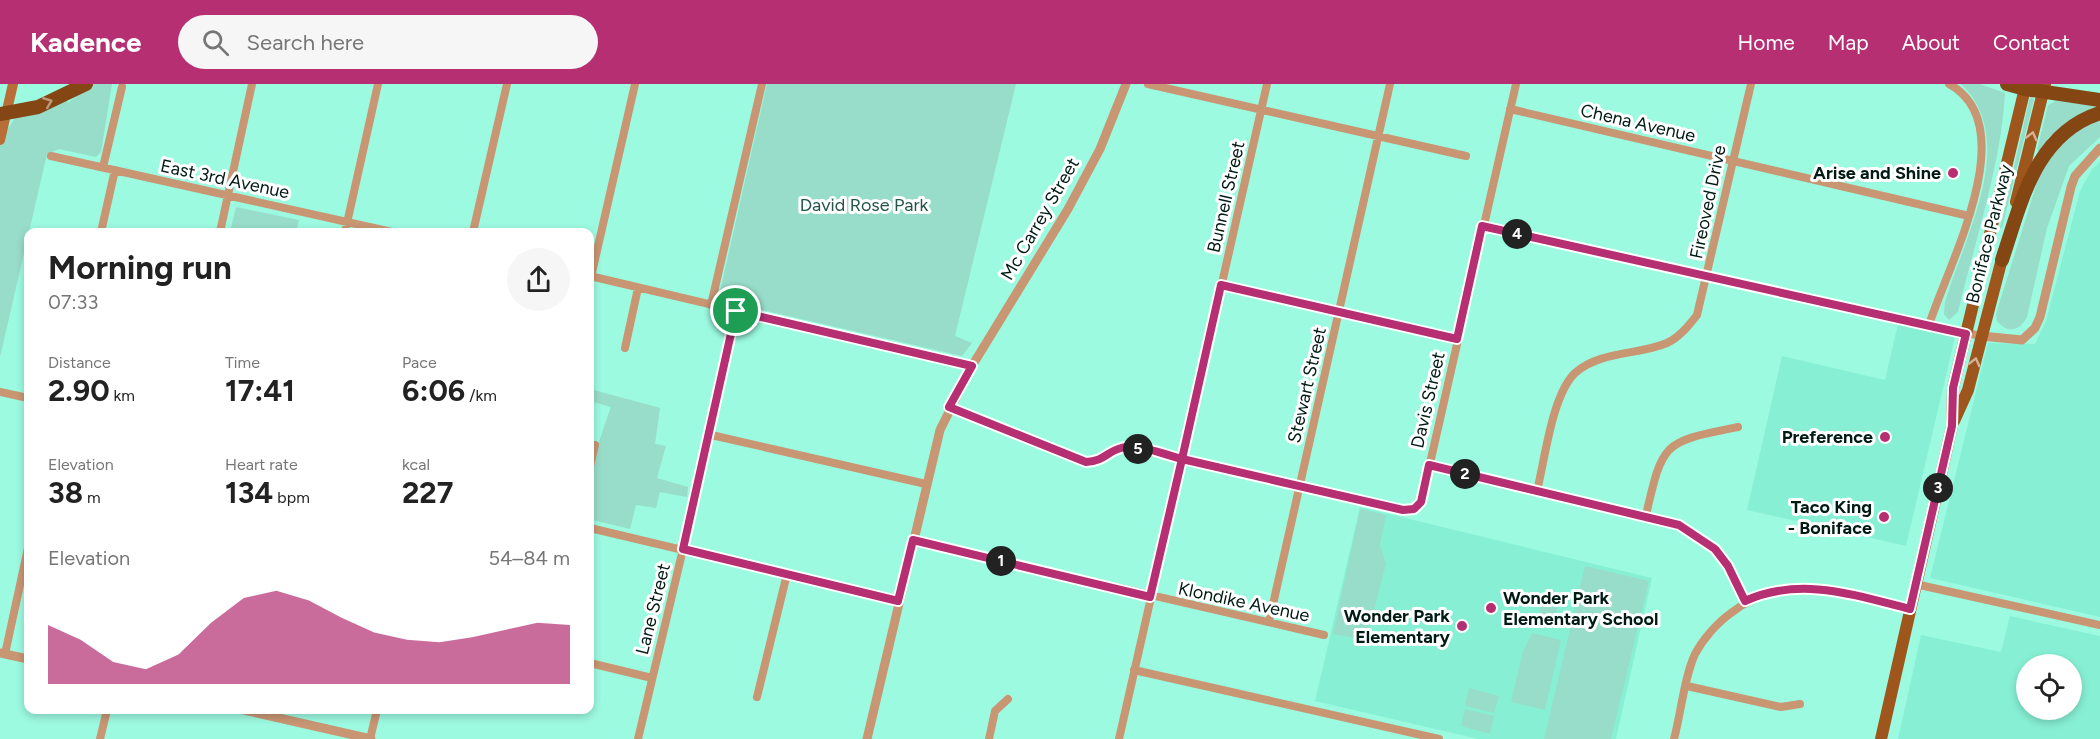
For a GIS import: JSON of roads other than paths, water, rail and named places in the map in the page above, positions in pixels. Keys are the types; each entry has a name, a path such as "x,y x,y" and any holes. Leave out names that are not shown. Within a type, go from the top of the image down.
{"highway":[{"path":"4,113 38,107 86,84"},
{"path":"2007,84 2044,87 2100,100"},
{"path":"2002,260 2038,163 2061,134 2078,122 2100,113"}],"main road":[{"path":"0,140 12,84"},
{"name":"Boniface Parkway","path":"1952,426 1953,388 2025,87"},
{"name":"Boniface Parkway","path":"1881,739 1952,426 1968,390 2044,87"}],"street":[{"path":"221,228 252,84"},
{"path":"346,228 378,84"},
{"path":"474,228 507,84"},
{"path":"594,260 635,84"},
{"path":"711,305 762,84"},
{"name":"Mc Carrey Street","path":"867,739 926,484 940,430 949,407 1068,209 1100,149 1126,84"},
{"path":"1148,84 1378,138 1466,156"},
{"name":"Bunnell Street","path":"1119,739 1267,84"},
{"name":"Stewart Street","path":"1269,622 1390,84"},
{"name":"Davis Street","path":"1300,485 1403,510 1414,509 1421,502 1516,84"},
{"name":"Fireoved Drive","path":"1537,491 1556,412 1563,391 1575,373 1591,364 1668,342 1697,315 1751,84"},
{"path":"1929,325 1969,216 1984,150 1980,125 1973,107 1958,89 1949,84"},
{"path":"103,167 122,87"},
{"name":"Chena Avenue","path":"1510,109 1969,216"},
{"path":"1482,226 1966,334 2022,340 2035,328 2040,317 2075,176 2100,148"},
{"name":"East 3rd Avenue","path":"51,156 372,228"},
{"path":"102,228 115,170"},
{"path":"594,278 972,366"},
{"path":"1221,285 1457,339"},
{"path":"626,348 639,288"},
{"name":"Lane Street","path":"638,739 736,311"},
{"path":"0,392 24,397"},
{"path":"949,407 1086,462 1100,462 1119,448 1129,447 1300,485"},
{"path":"1646,515 1658,466 1667,450 1680,441 1694,436 1738,427"},
{"path":"707,434 926,484"},
{"path":"594,449 595,445"},
{"path":"1429,465 1646,515 1679,525 1715,549 1728,566 1745,601"},
{"path":"594,529 898,601"},
{"name":"Klondike Avenue","path":"913,540 1150,597 1324,635"},
{"path":"24,565 3,653 24,659"},
{"path":"757,697 787,574"},
{"path":"1915,584 2100,625"},
{"path":"1674,739 1695,654 1719,622 1745,601 1768,591 1792,588 1824,589 1910,609"},
{"path":"594,664 652,678"},
{"path":"1134,670 1439,739"},
{"path":"1687,686 1781,707 1800,704"},
{"path":"989,739 995,711 1008,699"},
{"path":"100,739 106,714"},
{"path":"262,714 371,739 376,714"}],"place":[{"name":"Arise and Shine","path":"1953,173"},
{"name":"Preference","path":"1885,437"},
{"name":"Taco King - Boniface","path":"1884,517"},
{"name":"Wonder Park Elementary School","path":"1491,608"},
{"name":"Wonder Park Elementary","path":"1462,626"}],"park label":[{"name":"David Rose Park","path":"864,205"}]}
